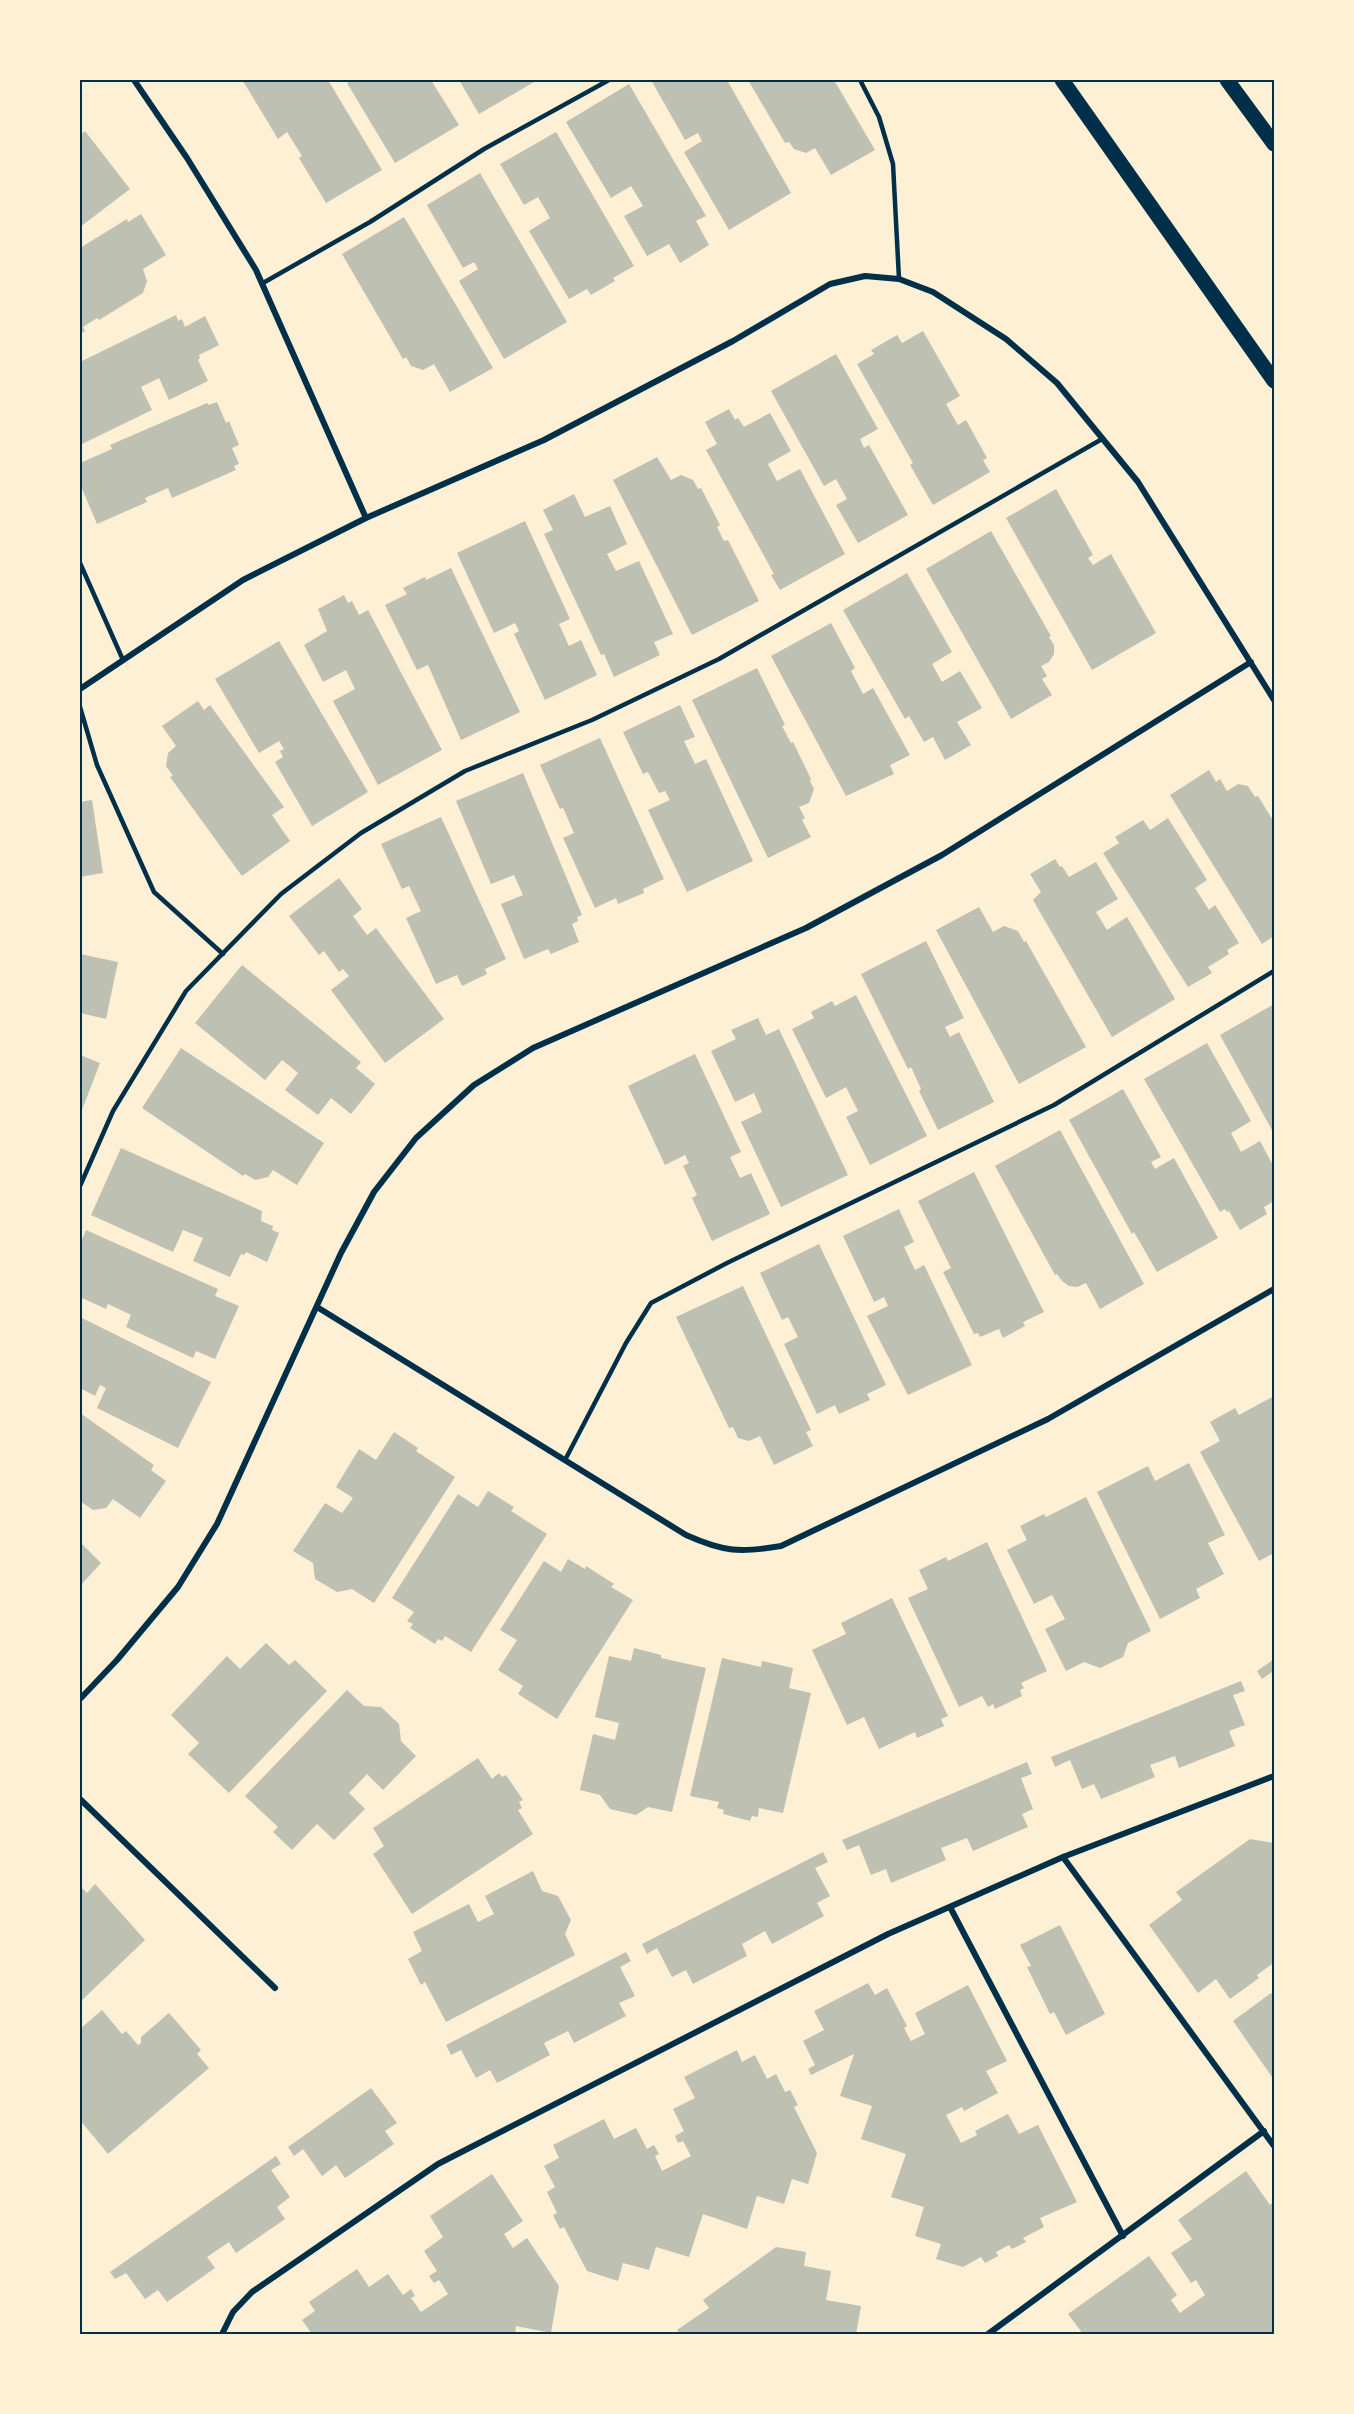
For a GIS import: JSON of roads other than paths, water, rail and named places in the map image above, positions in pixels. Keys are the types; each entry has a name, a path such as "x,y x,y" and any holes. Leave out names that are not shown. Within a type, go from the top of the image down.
{"main road":[{"path":"1062,80 1275,381"},
{"path":"1227,80 1275,144"}],"street":[{"path":"134,80 187,158 263,283 366,518"},
{"path":"80,689 243,580 366,518 544,440 733,340 830,284 865,276 899,279 933,292 1006,339 1057,383 1138,482 1275,700"},
{"path":"80,1700 178,1587 217,1524 341,1253 374,1192 417,1138 474,1085 533,1048 806,928 942,855 1251,662"},
{"path":"317,1307 686,1535 711,1546 746,1552 781,1546 1048,1419 1275,1289"},
{"path":"222,2334 233,2312 252,2292 438,2164 888,1934 1064,1857 1275,1776"},
{"path":"80,1799 275,1988"},
{"path":"1064,1857 1275,2146"},
{"path":"950,1907 1123,2236"},
{"path":"988,2334 1264,2131"}],"lane":[{"path":"263,283 370,222 484,149 609,80"},
{"path":"860,80 879,117 892,164 899,279"},
{"path":"80,1186 113,1111 186,991 281,894 361,833 465,771 592,720 719,659 1102,439"},
{"path":"80,562 123,660"},
{"path":"80,707 97,765 154,892 223,954"},
{"path":"565,1460 626,1344 651,1303 728,1263 1054,1105 1275,971"}]}
